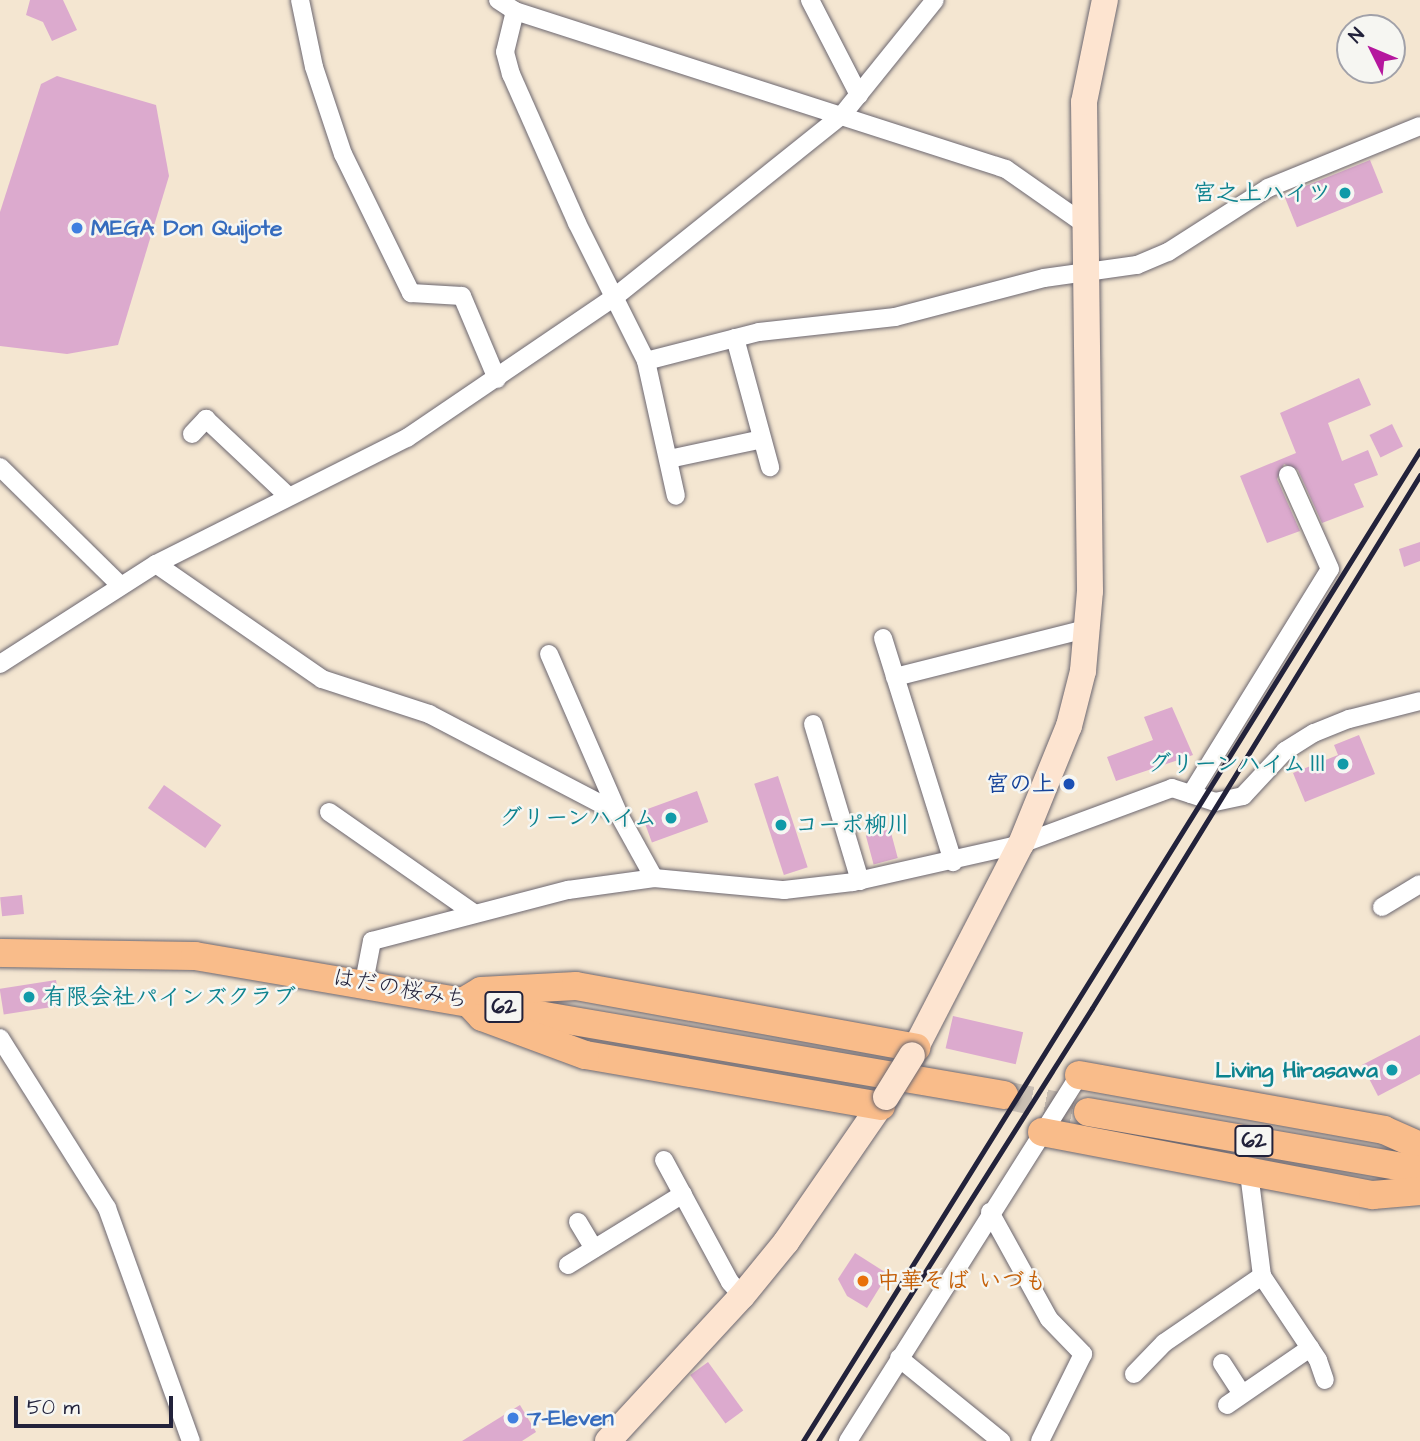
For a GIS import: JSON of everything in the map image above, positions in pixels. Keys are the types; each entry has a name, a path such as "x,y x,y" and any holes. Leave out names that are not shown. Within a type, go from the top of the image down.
{"main road":[{"name":"はだの桜みち","path":"0,953 195,956 364,982 1004,1095"},
{"path":"884,1101 586,1055 482,1017 466,1000 481,991 576,986 914,1051"},
{"path":"1079,1075 1384,1130 1420,1146"},
{"name":"62","path":"1088,1112 1420,1170"},
{"path":"1042,1132 1249,1174 1373,1195 1420,1191"}],"street":[{"path":"300,0 314,67 344,153 411,293 462,296 496,379"},
{"path":"498,0 516,11 843,114 1006,169 1083,223"},
{"path":"810,0 859,95"},
{"path":"0,664 120,584 156,564 407,438 616,296 843,114 935,0"},
{"path":"608,1441 742,1296 884,1101 914,1051 1021,844 1069,726 1090,628 1086,270 1083,223 1084,102 1105,0"},
{"path":"516,11 505,52 511,74 577,223 616,296 646,361 676,496"},
{"path":"646,361 735,338 808,324 895,317 1086,270 1137,265 1168,252 1268,188 1420,127"},
{"path":"735,338 770,467"},
{"path":"192,434 205,412 288,496"},
{"path":"669,459 762,439"},
{"path":"0,467 120,584"},
{"path":"1191,794 1329,569 1288,475"},
{"path":"156,564 322,679 429,714 618,813"},
{"path":"895,677 1090,628"},
{"path":"883,638 953,862"},
{"path":"549,654 618,813 654,878"},
{"path":"364,982 372,941 568,890 654,878 783,890 860,881 953,862 1021,844 1172,788 1215,802 1243,796 1285,751 1314,733 1349,719 1420,701"},
{"path":"813,724 860,881"},
{"path":"328,812 474,913"},
{"path":"1382,906 1420,884"},
{"path":"0,1038 107,1208 191,1441"},
{"path":"848,1441 990,1212 1079,1075"},
{"path":"664,1160 730,1282 742,1296"},
{"path":"1249,1174 1262,1276 1310,1348 1325,1380"},
{"path":"568,1265 683,1194"},
{"path":"990,1212 1049,1319 1083,1354 1040,1441"},
{"path":"578,1222 594,1249"},
{"path":"1134,1374 1164,1343 1262,1276"},
{"path":"1227,1405 1310,1348"},
{"path":"899,1359 1001,1441"},
{"path":"1222,1363 1242,1394"}],"building":[{"path":"30,0 63,0 77,30 52,41 43,22 26,15"},
{"name":"MEGA Don Quijote","path":"57,76 156,105 169,176 118,345 67,354 0,346 0,212 41,84"},
{"name":"宮之上ハイツ","path":"1370,160 1383,192 1297,227 1284,195"},
{"path":"1359,378 1371,405 1328,423 1342,461 1368,450 1378,475 1354,484 1364,507 1322,523 1298,470 1284,464 1277,479 1300,531 1267,543 1240,476 1296,453 1280,413"},
{"path":"1392,424 1403,446 1380,457 1370,435"},
{"path":"1420,542 1420,561 1404,567 1399,549"},
{"path":"1172,707 1193,755 1116,781 1107,757 1153,740 1144,717"},
{"name":"グリーンハイムⅢ","path":"1359,735 1375,774 1305,802 1293,773 1338,755 1334,745"},
{"name":"コーポ柳川","path":"778,776 808,867 784,875 754,784"},
{"path":"164,785 221,825 205,848 148,808"},
{"name":"グリーンハイム","path":"697,791 708,822 652,843 641,812"},
{"path":"890,829 898,858 874,864 866,835"},
{"path":"22,895 24,914 2,916 0,897"},
{"name":"有限会社パインズクラブ","path":"56,980 60,1006 4,1015 0,989"},
{"path":"953,1016 1023,1032 1016,1064 946,1048"},
{"name":"Living Hirasawa","path":"1420,1035 1420,1074 1378,1096 1362,1065"},
{"name":"中華そば いづも","path":"855,1253 888,1274 867,1308 847,1296 838,1279"},
{"path":"708,1362 743,1411 725,1423 690,1375"},
{"name":"7-Eleven","path":"520,1405 536,1432 522,1441 462,1441"}],"tunnel":[{"path":"1004,1095 1088,1112"}],"railway":[{"path":"803,1441 1420,450"},
{"path":"818,1441 1092,1008 1420,475"}],"place":[{"name":"宮之上ハイツ","path":"1345,193"},
{"name":"MEGA Don Quijote","path":"77,228"},
{"name":"グリーンハイムⅢ","path":"1343,764"},
{"name":"宮の上","path":"1069,784"},
{"name":"グリーンハイム","path":"671,818"},
{"name":"コーポ柳川","path":"781,825"},
{"name":"有限会社パインズクラブ","path":"29,997"},
{"name":"Living Hirasawa","path":"1392,1070"},
{"name":"中華そば いづも","path":"863,1281"},
{"name":"7-Eleven","path":"513,1418"}]}
